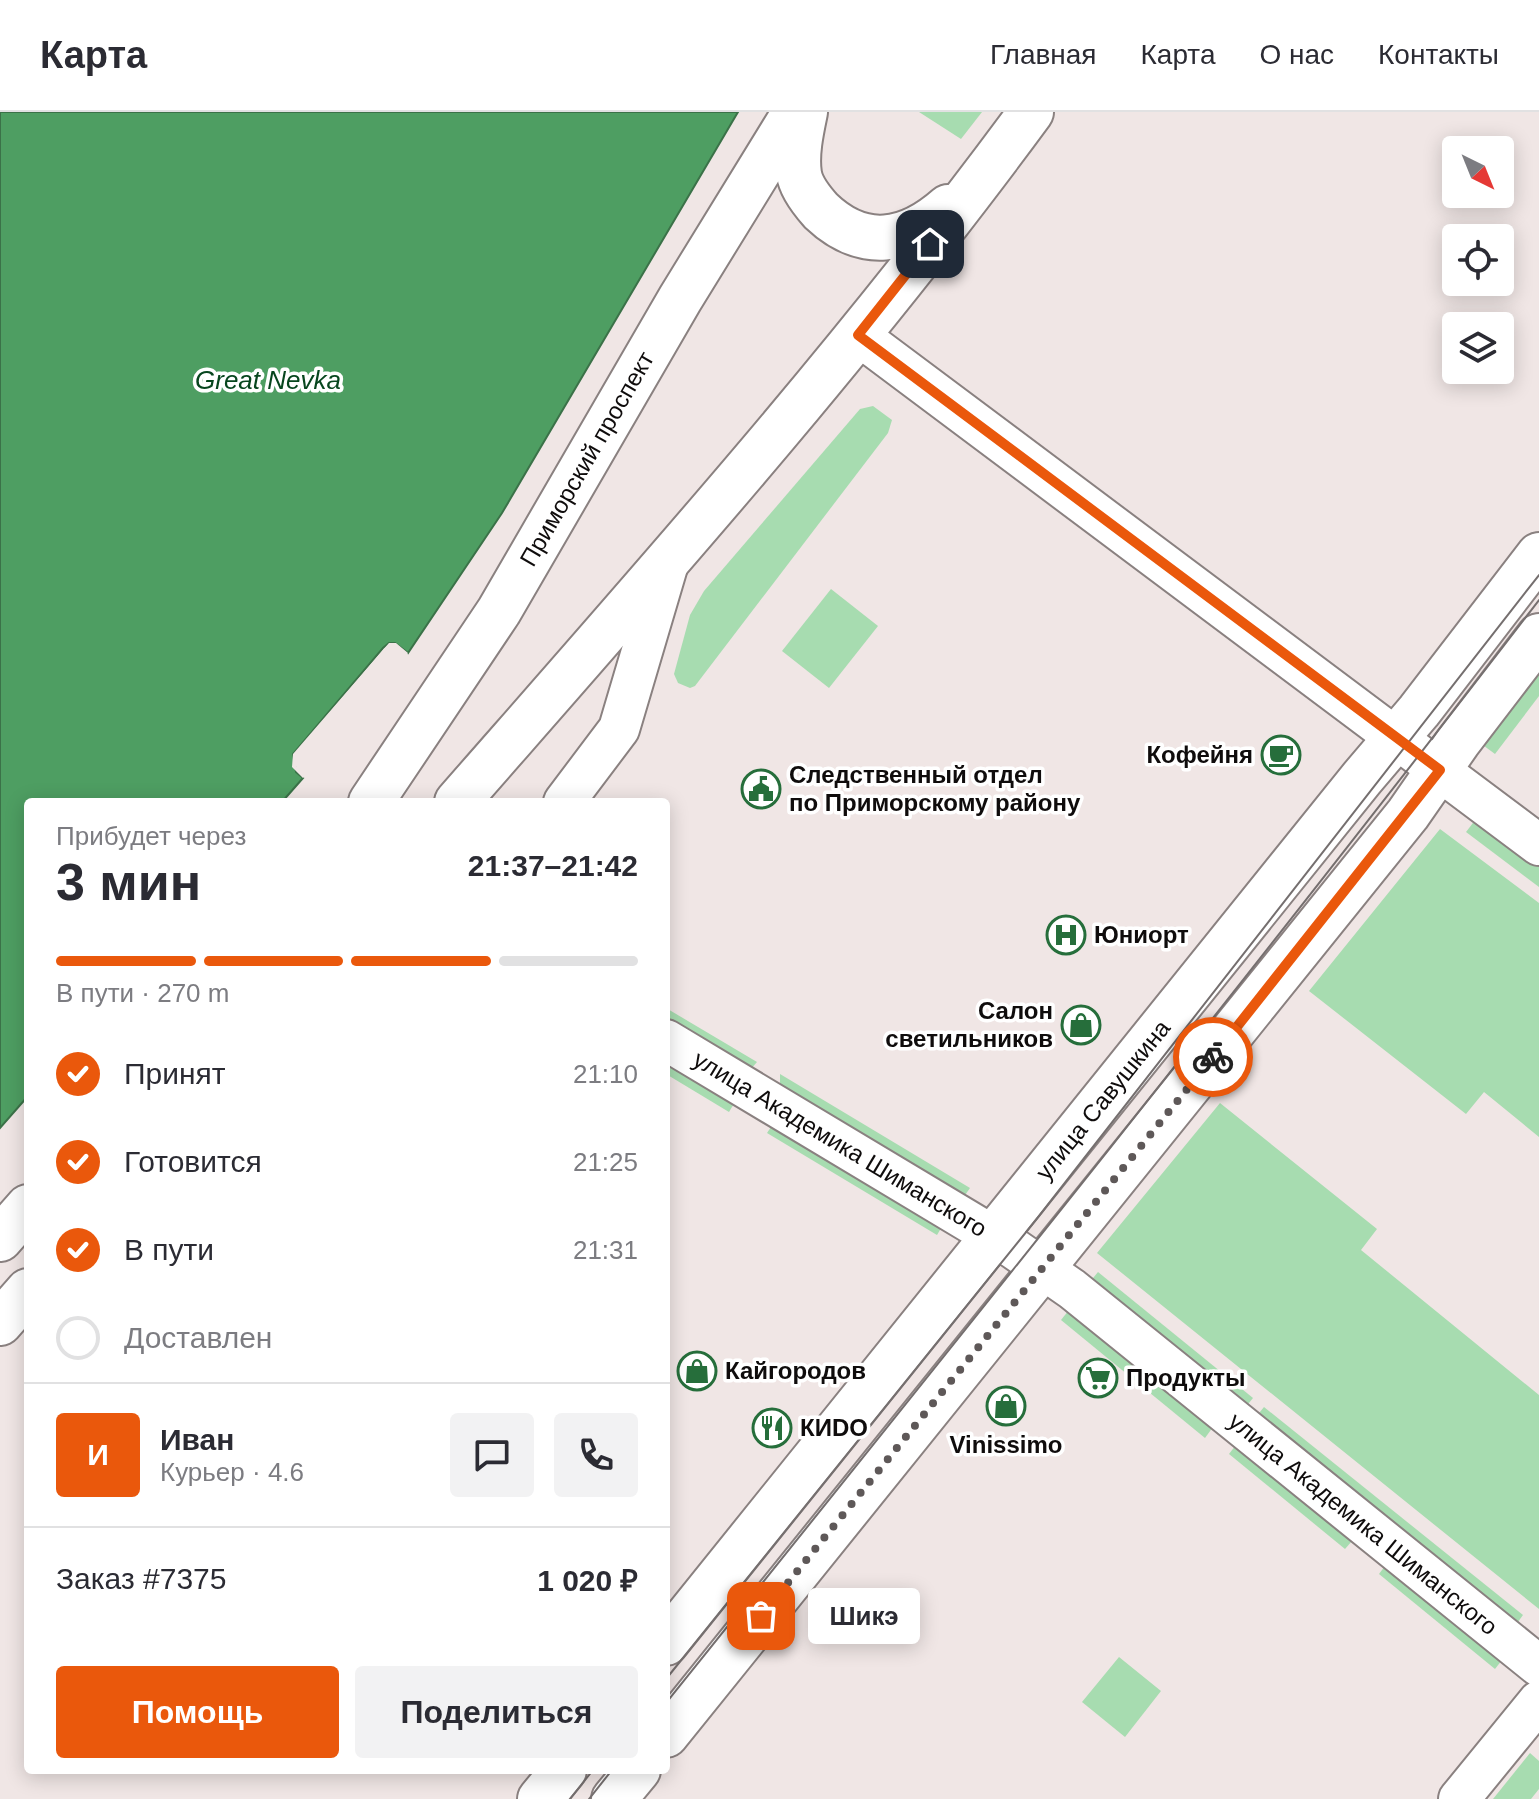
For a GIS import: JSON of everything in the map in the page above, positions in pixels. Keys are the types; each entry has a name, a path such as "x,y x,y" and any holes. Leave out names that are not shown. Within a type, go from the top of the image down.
{"main road":[{"name":"Приморский проспект","path":"374,798 499,611 680,299 795,112"},
{"path":"805,112 800,137 799,176 813,203 832,221 856,234 874,239 901,236 932,221 984,176"},
{"path":"461,798 669,560 858,335 1031,112"},
{"name":"улица Савушкина","path":"670,1638 1396,738 1539,555"},
{"path":"670,1730 1398,827 1539,636"},
{"path":"0,1239 24,1212"},
{"path":"0,1323 24,1296"},
{"path":"540,1799 561,1774"},
{"path":"614,1799 635,1774"}],"street":[{"path":"858,335 1539,845"},
{"path":"567,798 619,729 669,560"},
{"name":"улица Академика Шиманского","path":"670,1042 993,1237 1072,1289 1539,1666"},
{"path":"1459,1799 1539,1701"}],"shaded area":[{"path":"919,112 982,112 961,139"},
{"path":"873,406 892,420 888,433 695,686 690,688 678,683 674,674 690,615 704,591 860,409"},
{"path":"831,589 878,626 829,688 782,651"},
{"path":"1539,658 1539,696 1495,754 1476,740"},
{"path":"1476,819 1539,866 1539,887 1466,832"},
{"path":"1440,829 1539,903 1539,1137 1484,1092 1466,1114 1309,991"},
{"path":"670,1010 757,1062 750,1070 670,1023"},
{"path":"670,1063 735,1102 729,1112 670,1076"},
{"path":"780,1074 970,1188 963,1198 780,1089"},
{"path":"1220,1103 1377,1229 1361,1250 1539,1395 1539,1609 1097,1253"},
{"path":"773,1124 943,1225 937,1235 767,1133"},
{"path":"1098,1272 1253,1398 1244,1409 1089,1283"},
{"path":"1069,1310 1213,1427 1205,1438 1061,1320"},
{"path":"1264,1407 1523,1615 1515,1626 1255,1418"},
{"path":"1236,1445 1352,1541 1345,1549 1229,1454"},
{"path":"1385,1566 1502,1660 1495,1669 1379,1574"},
{"path":"1119,1657 1161,1691 1125,1737 1082,1702"},
{"path":"1530,1753 1539,1761 1539,1789 1531,1799 1493,1799"}],"water":[{"name":"Great Nevka","path":"0,112 738,112 502,513 408,653 395,643 383,648 293,754 296,772 303,778 286,798 24,798 24,1101 0,1128"}],"pier":[{"path":"389,643 396,643 408,653 405,657 394,647 386,650 296,756 296,766 306,775 303,778 292,767 293,754"}],"tram line":[{"path":"670,1674 1039,1216 1539,575"},
{"path":"670,1698 996,1292 1539,600"},
{"path":"570,1799 590,1774"},
{"path":"589,1799 609,1774"}],"way so far":[{"path":"761,1616 1213,1057"}],"place":[{"name":"Кофейня","path":"1281,755"},
{"name":"Следственный отдел по Приморскому району","path":"761,789"},
{"name":"Юниорт","path":"1066,935"},
{"name":"Салон светильников","path":"1081,1025"},
{"name":"Кайгородов","path":"697,1371"},
{"name":"Продукты","path":"1098,1378"},
{"name":"Vinissimo","path":"1006,1406"},
{"name":"КИDO","path":"772,1428"},
{"name":"Шикэ","path":"761,1616"}],"route":[{"path":"930,244 858,335 1440,770 1213,1057"}]}
